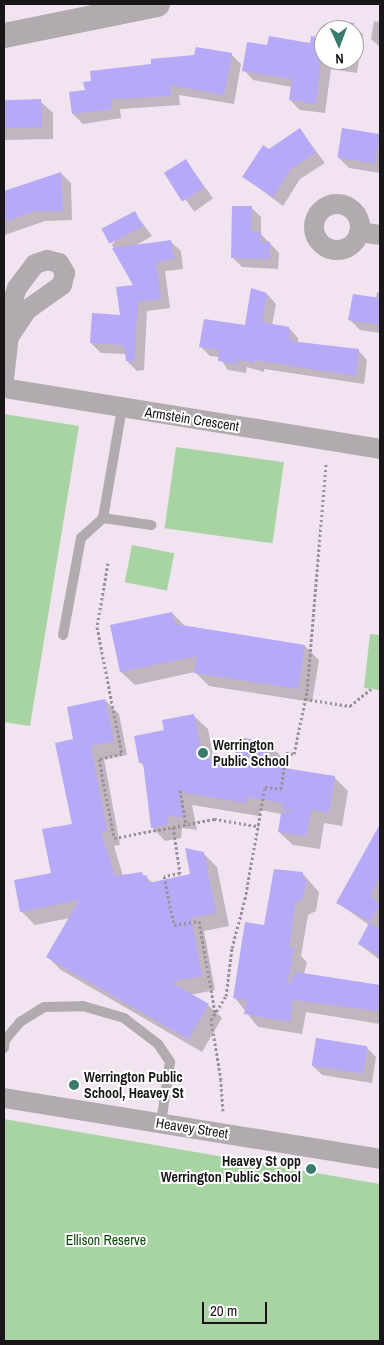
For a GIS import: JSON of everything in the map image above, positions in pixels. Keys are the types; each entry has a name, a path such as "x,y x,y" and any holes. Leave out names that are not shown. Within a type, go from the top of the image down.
{"street":[{"path":"4,35 157,4"},
{"path":"359,232 380,235"},
{"path":"4,379 11,334"},
{"name":"Armstein Crescent","path":"4,388 380,449"},
{"name":"Heavey Street","path":"4,1098 380,1159"}],"lane":[{"path":"63,635 81,538 104,518 122,408"},
{"path":"104,518 151,525"},
{"path":"4,1048 20,1022 44,1007 83,1006 124,1018 158,1044 170,1062 162,1123"}],"path":[{"path":"223,1111 221,1080 211,1033 211,1020 226,996 232,948 265,787 281,789 286,753 294,754 305,699 326,463"},
{"path":"108,563 97,627 122,754 99,759 114,838 214,819 258,826"},
{"path":"305,699 350,706 371,689"},
{"path":"180,790 186,825"},
{"path":"173,827 180,873 164,876 174,925 199,921 215,1013"}],"green space":[{"path":"4,414 79,426 30,726 4,722"},
{"path":"176,447 284,462 273,543 165,528"},
{"path":"132,545 174,553 167,591 125,582"},
{"path":"370,634 380,635 380,690 364,688"},
{"name":"Ellison Reserve","path":"4,1119 380,1184 380,1341 4,1341"}],"building":[{"path":"269,36 310,43 311,36 314,36 314,70 320,70 316,104 289,100 292,79 242,71 247,42 267,45"},
{"path":"196,47 232,53 224,95 170,85 171,96 111,99 112,109 72,114 69,92 85,90 83,82 91,81 90,71 151,64 151,59 194,55"},
{"path":"41,99 42,127 5,128 4,100"},
{"path":"300,128 316,152 291,169 273,197 242,177 263,145 269,149"},
{"path":"342,128 380,134 375,164 337,158"},
{"path":"186,159 204,188 182,202 164,173"},
{"path":"61,172 63,211 35,211 4,222 4,191"},
{"path":"232,206 252,206 251,232 261,232 260,242 270,242 269,259 231,258"},
{"path":"135,211 143,226 109,244 101,229"},
{"path":"171,240 174,259 156,262 161,299 138,302 134,361 126,361 124,345 90,343 92,313 120,315 116,287 133,285 112,248"},
{"path":"251,288 267,293 262,322 289,327 290,341 359,349 356,376 255,360 255,363 239,360 238,357 237,364 218,361 219,350 199,347 204,319 245,325"},
{"path":"353,294 380,298 380,325 348,320"},
{"path":"172,612 175,624 305,645 298,689 194,673 197,656 120,672 110,625"},
{"path":"105,699 114,741 91,746 107,831 101,832 115,876 142,872 143,876 147,875 148,883 190,874 185,848 204,852 216,913 191,918 202,976 171,982 209,1004 188,1039 46,957 79,900 20,912 14,880 51,873 42,829 72,824 55,743 73,739 67,707"},
{"path":"194,714 203,758 234,763 238,737 269,742 265,765 335,776 329,813 311,810 306,836 278,832 281,813 294,811 282,809 283,803 247,797 246,803 179,792 184,818 169,815 167,825 151,828 143,762 139,763 134,736 164,730 162,720"},
{"path":"380,824 380,877 370,896 380,904 370,922 336,903"},
{"path":"274,869 303,872 302,878 307,878 303,898 295,903 289,947 294,948 287,987 296,972 380,985 378,1011 293,1000 290,1022 244,1014 247,1000 233,998 245,922 264,925"},
{"path":"369,923 380,929 380,956 358,944"},
{"path":"316,1038 367,1046 363,1074 312,1066"}],"place":[{"name":"Werrington Public School","path":"203,753"},
{"name":"Werrington Public School, Heavey St","path":"74,1085"},
{"name":"Heavey St opp Werrington Public School","path":"311,1169"}]}
